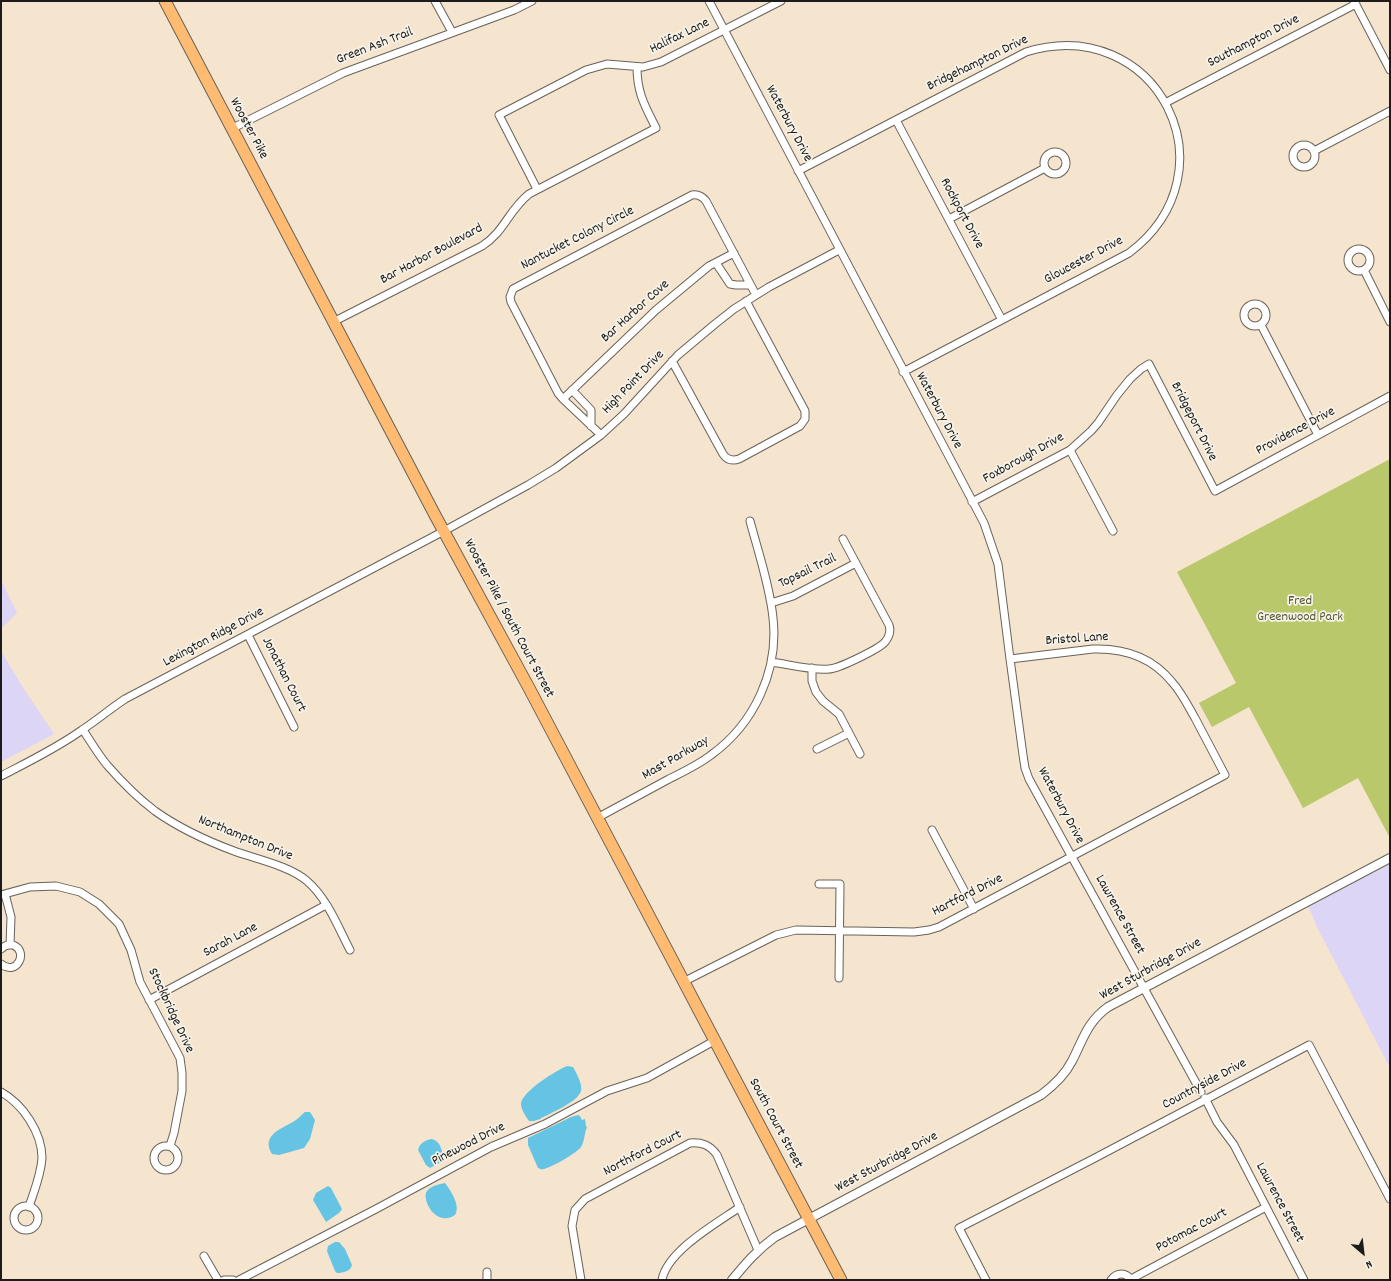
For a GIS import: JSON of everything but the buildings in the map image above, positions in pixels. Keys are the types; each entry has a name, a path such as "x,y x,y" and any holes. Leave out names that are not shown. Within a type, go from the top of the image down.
{"main road":[{"name":"Wooster Pike","path":"164,1 306,271"},
{"name":"Wooster Pike / South Court Street","path":"306,271 529,688 683,982"},
{"name":"South Court Street","path":"683,982 841,1280"}],"street":[{"path":"435,1 452,32"},
{"name":"Green Ash Trail","path":"232,129 336,76 514,10 532,1"},
{"name":"Waterbury Drive","path":"709,1 989,535 998,564 1025,768 1072,856"},
{"name":"Halifax Lane","path":"537,189 499,115 596,66 616,64 637,67 653,65 661,62 781,1"},
{"path":"1355,2 1390,70"},
{"name":"Southampton Drive","path":"1165,103 1355,2"},
{"name":"Bridgehampton Drive","path":"798,171 1026,52 1053,46 1080,46 1105,52 1120,58 1142,74 1152,84 1165,103"},
{"name":"Bar Harbor Boulevard","path":"333,322 490,241 501,230 514,208 521,200 537,189 656,128 639,90 637,67"},
{"name":"Gloucester Drive","path":"903,372 1128,253 1140,245 1158,224 1172,198 1178,178 1180,158 1176,128 1165,103"},
{"path":"1314,151 1390,111"},
{"name":"Rockport Drive","path":"896,120 1002,320"},
{"path":"949,219 1045,168"},
{"name":"Nantucket Colony Circle","path":"601,435 558,393 511,302 510,297 514,289 678,202 696,194 706,201 756,295"},
{"name":"High Point Drive","path":"444,531 556,468 601,435 624,414 672,361 715,324 756,295 839,250"},
{"name":"Bar Harbor Cove","path":"563,399 656,310 708,268 734,253"},
{"path":"716,263 730,284 750,284"},
{"path":"1364,270 1390,322"},
{"path":"672,361 723,454 728,459 739,459 800,426 804,419 805,412 746,301"},
{"path":"1261,325 1318,435"},
{"name":"Foxborough Drive","path":"972,502 1070,450 1098,423 1130,379 1149,364"},
{"name":"Bridgeport Drive","path":"1149,364 1214,491"},
{"path":"572,390 591,410 591,426"},
{"name":"Providence Drive","path":"1214,491 1390,396"},
{"path":"1070,450 1113,531"},
{"name":"Mast Parkway","path":"597,818 711,755 724,744 744,722 755,705 762,691 771,662 774,635 771,603 750,521"},
{"name":"Lexington Ridge Drive","path":"1,776 59,745 83,730 125,699 444,531"},
{"path":"771,662 829,670 840,667 881,645 889,636 889,625 844,540"},
{"name":"Topsail Trail","path":"771,603 793,596 856,563"},
{"name":"Jonathan Court","path":"248,635 294,727"},
{"name":"Bristol Lane","path":"1010,659 1106,648 1131,653 1143,658 1164,673 1180,692 1225,776"},
{"path":"812,668 812,681 816,692 823,702 839,714 860,754"},
{"name":"Northampton Drive","path":"83,730 107,764 126,785 155,811 196,835 233,851 298,874 313,886 326,905 350,950"},
{"path":"817,749 849,733"},
{"name":"Hartford Drive","path":"683,982 776,935 796,930 914,932 939,927 1225,776"},
{"path":"932,830 974,909"},
{"name":"Lawrence Street","path":"1072,856 1217,1122 1234,1145 1304,1280"},
{"name":"West Sturbridge Drive","path":"732,1280 758,1250 775,1237 1040,1095 1059,1080 1066,1071 1072,1062 1087,1028 1097,1016 1108,1007 1390,858"},
{"path":"819,884 840,884 839,978"},
{"name":"Stockbridge Drive","path":"3,895 30,887 56,886 80,892 99,904 119,924 132,950 140,982 180,1058 182,1091 170,1146"},
{"path":"3,895 11,917 10,945"},
{"name":"Sarah Lane","path":"149,1000 326,905"},
{"path":"1,948 10,945 20,951 19,962 13,967 1,964"},
{"name":"Pinewood Drive","path":"239,1280 491,1147 545,1124 608,1091 647,1078 714,1041"},
{"name":"Countryside Drive","path":"986,1280 959,1228 1204,1097 1309,1045 1390,1199"},
{"path":"1,1092 17,1104 25,1113 34,1128 40,1143 42,1158 29,1207"},
{"name":"Northford Court","path":"581,1280 572,1226 575,1210 585,1199 690,1143 702,1143 713,1150 740,1207 758,1250"},
{"path":"662,1280 664,1272 680,1250 740,1207"},
{"name":"Potomac Court","path":"1111,1280 1116,1275 1126,1274 1131,1280 1266,1207"},
{"path":"204,1256 218,1280"},
{"path":"224,1280 232,1280"}],"shaded area":[{"path":"1,580 17,613 1,629"},
{"path":"1,651 54,734 1,762"},
{"path":"1390,864 1390,1068 1317,927 1308,906"}],"green space":[{"name":"Fred Greenwood Park","path":"1390,459 1390,838 1358,778 1303,808 1249,707 1212,727 1199,703 1236,683 1177,572"}],"water":[{"path":"567,1066 573,1067 579,1079 581,1091 579,1095 569,1103 540,1119 529,1121 522,1108 521,1104 523,1099 540,1082"},
{"path":"305,1112 310,1112 315,1120 310,1139 304,1148 279,1155 272,1154 269,1148 270,1138 278,1130 294,1121"},
{"path":"578,1115 582,1120 585,1119 587,1127 579,1150 553,1166 543,1169 538,1168 528,1145 528,1138"},
{"path":"431,1139 439,1144 442,1151 443,1161 430,1168 426,1165 418,1150 423,1143"},
{"path":"445,1183 456,1203 457,1211 455,1215 448,1218 441,1218 431,1210 426,1200 426,1195 429,1189"},
{"path":"328,1186 331,1188 342,1209 339,1213 326,1222 313,1200 316,1193"},
{"path":"335,1242 339,1242 345,1249 352,1265 350,1269 344,1272 337,1273 335,1271 327,1251 328,1246"}]}
